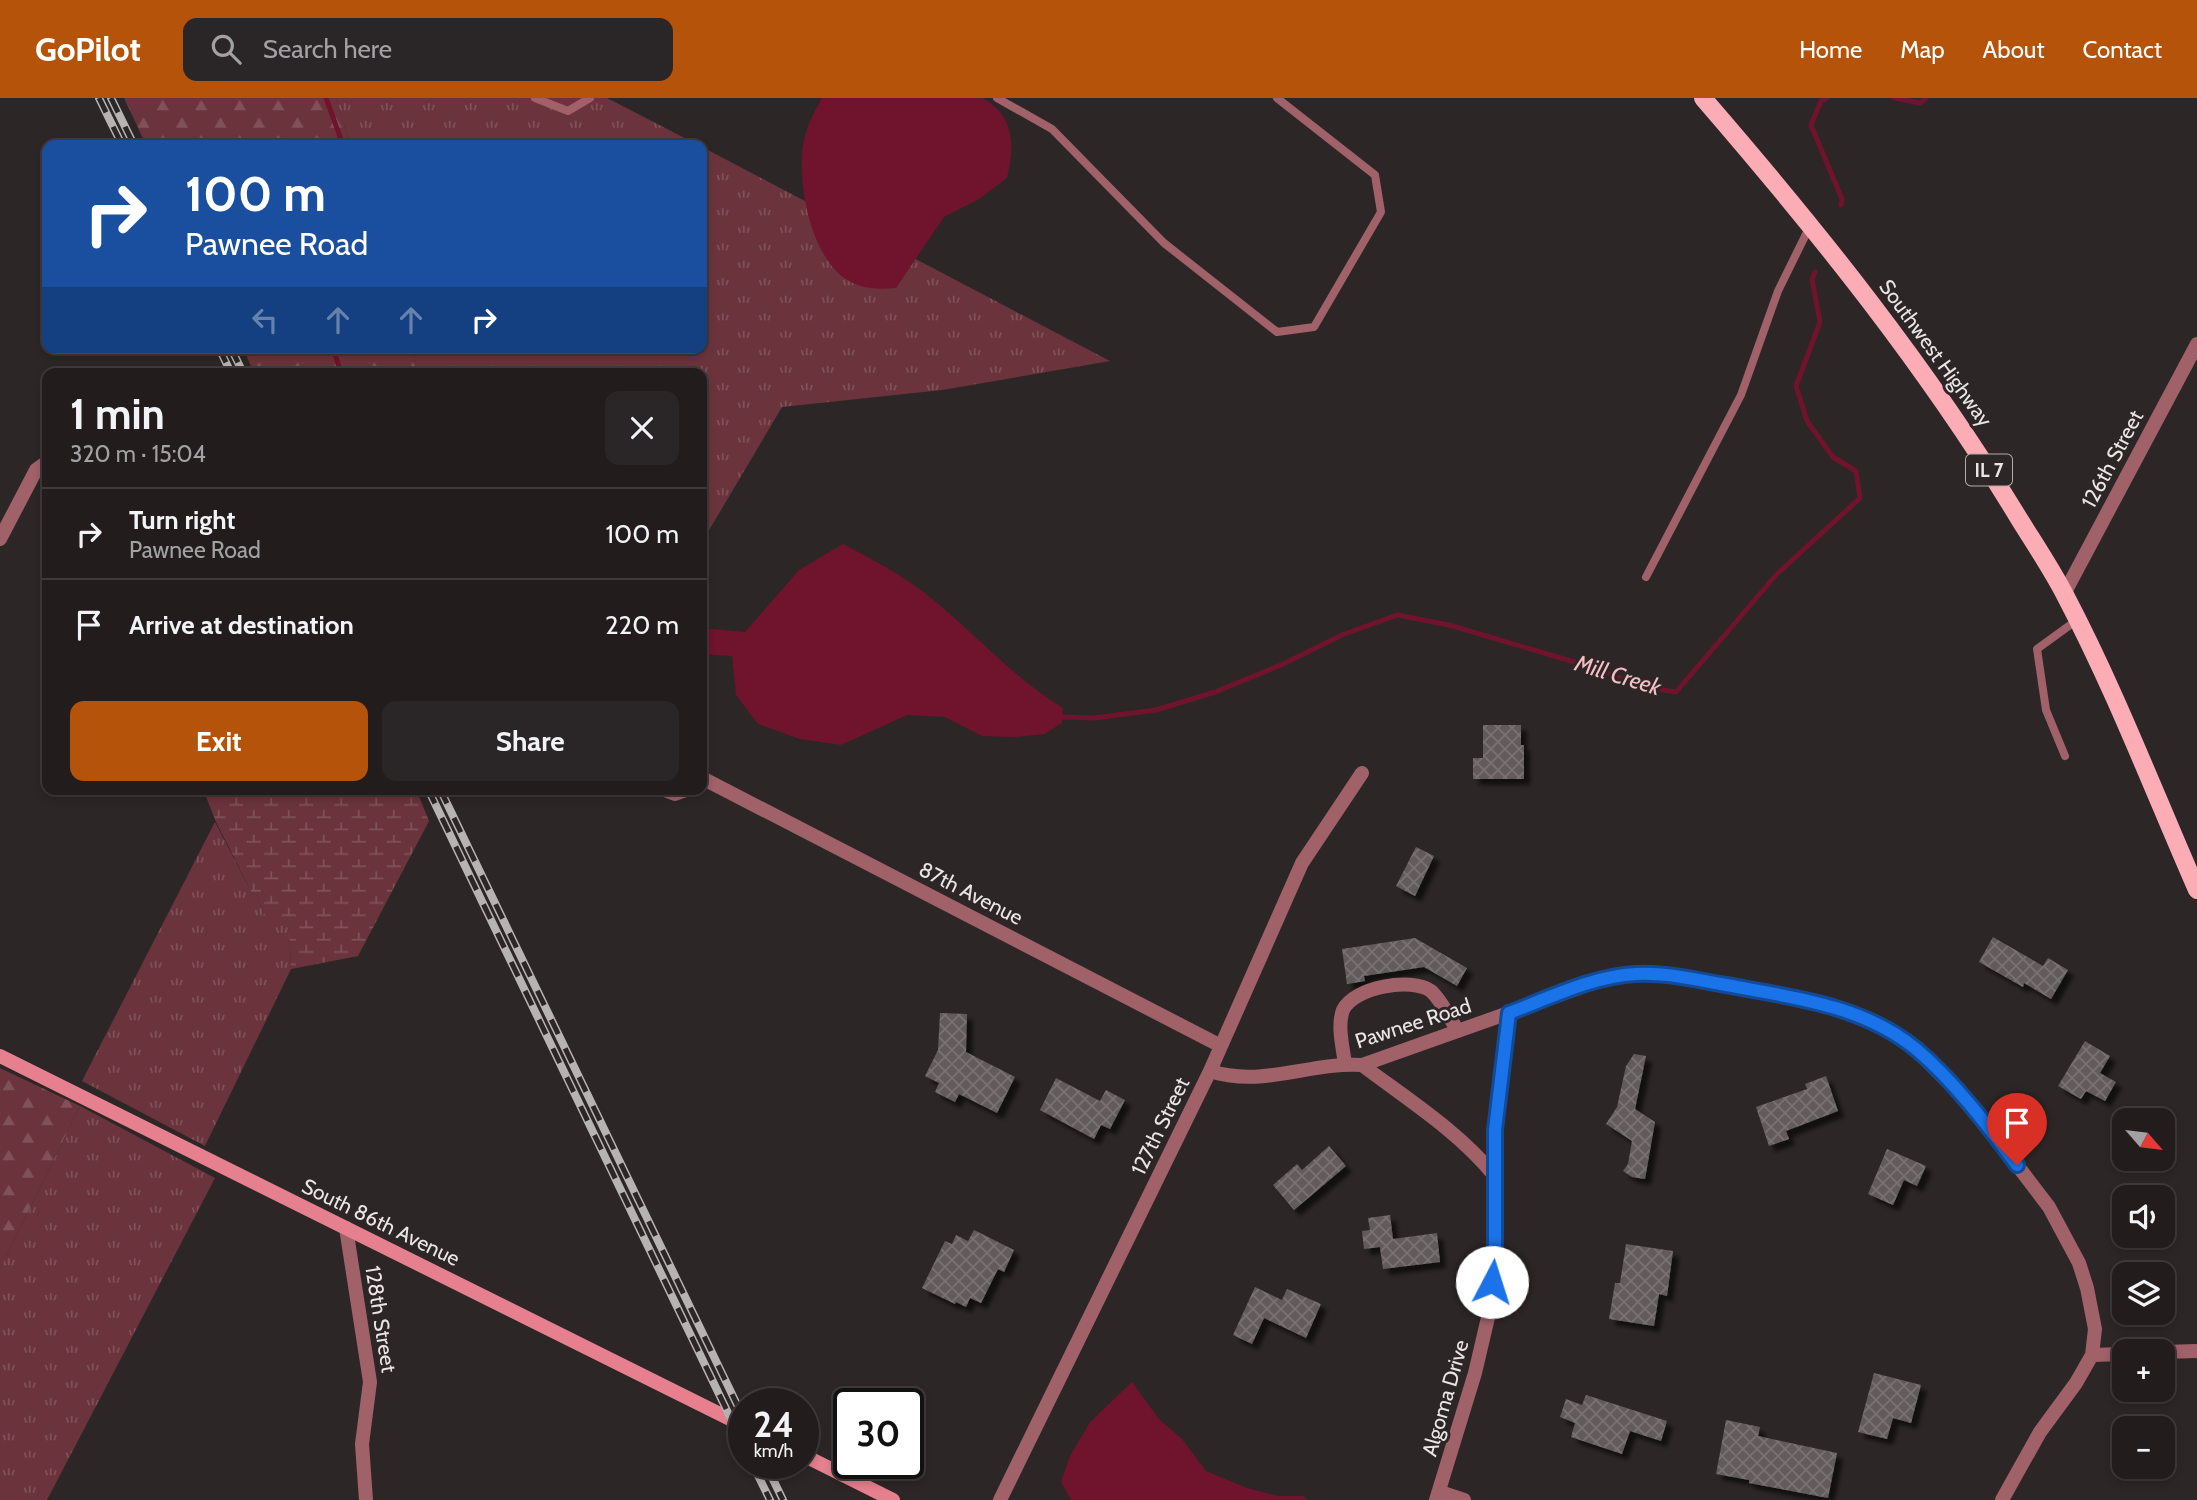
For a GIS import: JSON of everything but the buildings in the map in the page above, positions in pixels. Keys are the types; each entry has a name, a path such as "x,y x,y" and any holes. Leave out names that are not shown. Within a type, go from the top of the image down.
{"main road":[{"name":"Southwest Highway","path":"1703,98 1811,225 1882,315 1980,454 2077,620 2197,890"}],"street":[{"name":"126th Street","path":"2064,594 2197,344"},
{"path":"0,539 36,470 42,466"},
{"name":"127th Street","path":"1000,1500 1210,1072 1302,863 1362,773"},
{"name":"87th Avenue","path":"707,781 1221,1046"},
{"name":"Pawnee Road","path":"1210,1072 1230,1078 1251,1079 1345,1064 1362,1065 1607,978 1635,974 1664,974 1830,1006 1896,1034 1915,1049 1951,1085 2049,1207 2079,1263 2087,1288 2095,1329 2092,1355"},
{"path":"1345,1064 1341,1034 1343,1010 1357,995 1382,986 1417,985 1431,992 1458,1031"},
{"name":"Algoma Drive","path":"1438,1496 1475,1373 1490,1309 1495,1254 1495,1130 1509,1013"},
{"name":"South 86th Avenue","path":"0,1056 728,1418"},
{"path":"1362,1065 1453,1135 1479,1157 1494,1175"},
{"name":"128th Street","path":"346,1228 370,1382 362,1444 366,1500"},
{"path":"2175,1352 2197,1351"},
{"path":"2002,1500 2040,1432 2076,1384 2092,1355 2112,1354"},
{"path":"819,1463 893,1500"},
{"path":"1438,1496 1464,1500"}],"lane":[{"path":"535,98 568,111 590,98"},
{"path":"997,98 1052,129 1164,243 1278,332 1314,327 1381,212 1375,175 1277,98"},
{"path":"1646,577 1741,396 1778,291 1811,225"},
{"path":"2065,756 2046,710 2037,649 2077,620"}],"green space":[{"path":"124,98 336,98 349,140 144,140"},
{"path":"336,98 607,98 688,140 349,140"},
{"path":"707,150 1110,361 942,390 782,407 707,534 707,368 417,368 413,354 707,354"},
{"path":"246,354 413,354 417,368 252,368"},
{"path":"205,795 418,795 429,821 358,956 291,969 289,929 283,919 275,921 263,913 258,896 252,893"},
{"path":"215,822 252,893 258,896 263,913 283,918 289,929 291,969 205,1146 82,1081"},
{"path":"0,1068 80,1106 0,1269"},
{"path":"80,1106 215,1178 47,1500 0,1500 0,1269"}],"shaded area":[{"path":"822,98 983,98 994,106 1007,123 1011,154 1007,178 979,199 944,217 896,288 878,289 849,281 835,270 815,235 804,191 803,150 809,124"},
{"path":"843,544 896,573 943,608 1044,696 1063,708 1062,723 1045,734 982,736 945,717 907,715 841,745 800,739 758,724 736,695 732,656 707,654 707,628 745,632 799,570"},
{"path":"1132,1382 1159,1419 1182,1439 1206,1471 1247,1488 1278,1496 1304,1496 1307,1500 1071,1500 1061,1482 1070,1456 1090,1422"}],"waterway":[{"path":"326,98 341,140"},
{"name":"Mill Creek","path":"1827,98 1821,101 1811,125 1842,199 1841,205"},
{"name":"Mill Creek","path":"1894,98 1920,103 1926,98"},
{"name":"Mill Creek","path":"1062,717 1094,718 1156,710 1215,692 1281,665 1342,635 1397,615 1449,625 1598,669 1640,686 1676,692 1776,575 1860,498 1856,471 1833,457 1807,421 1796,386 1820,322 1812,279 1815,272"},
{"path":"335,354 339,368"}],"railway":[{"path":"99,98 120,140"},
{"path":"111,98 132,140"},
{"path":"222,354 229,368"},
{"path":"234,354 241,368"},
{"path":"431,795 728,1413"},
{"path":"443,795 729,1388"},
{"path":"760,1479 770,1500"},
{"path":"773,1479 783,1500"}],"route":[{"path":"1492,1282 1495,1254 1495,1130 1509,1013 1607,978 1664,974 1797,998 1830,1006 1896,1034 1934,1066 2017,1165"}]}
